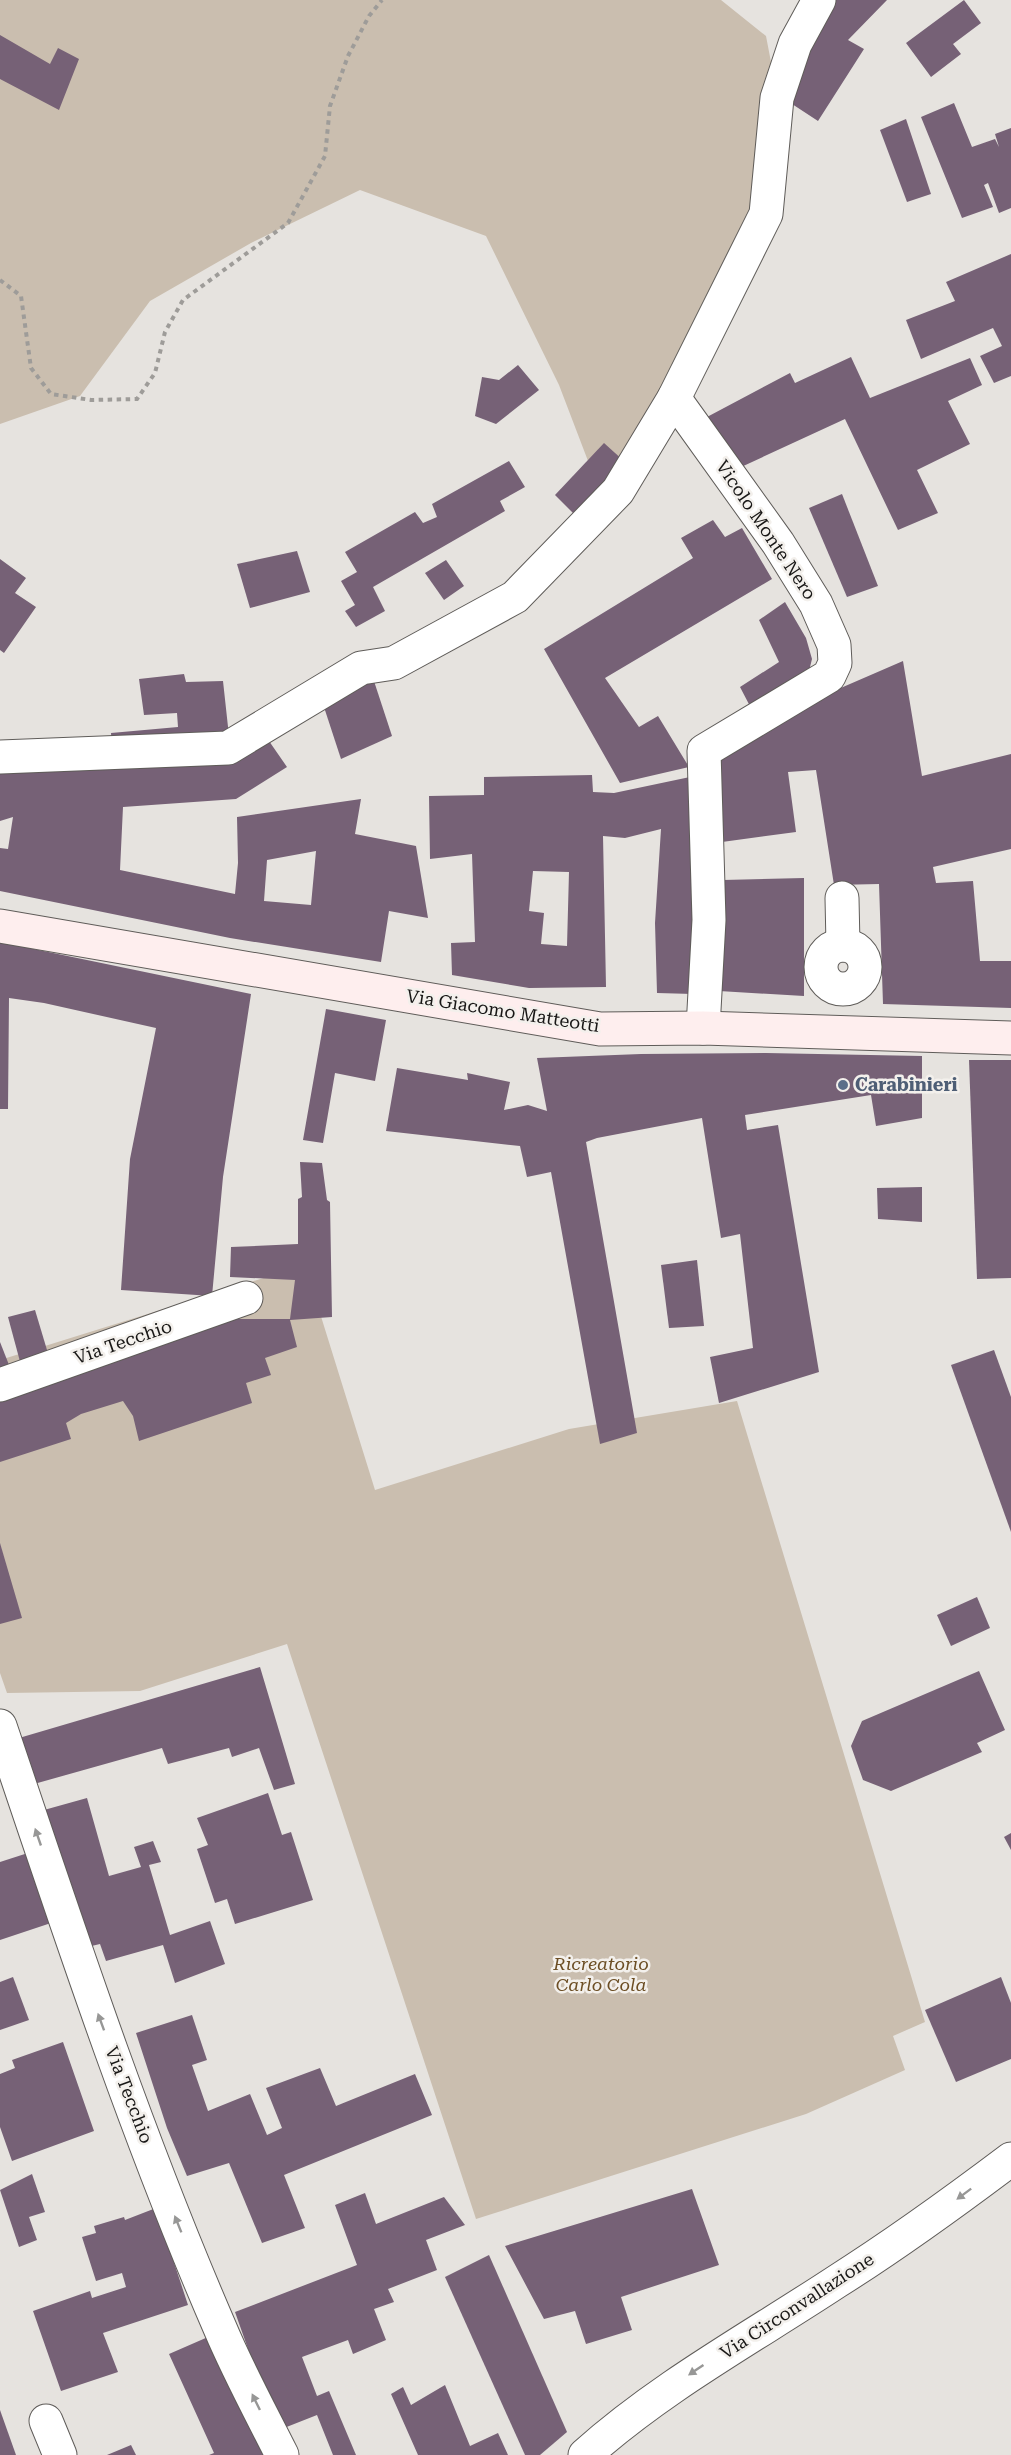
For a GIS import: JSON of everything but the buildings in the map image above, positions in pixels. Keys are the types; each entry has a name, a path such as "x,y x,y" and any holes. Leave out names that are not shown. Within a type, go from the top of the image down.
{"street":[{"path":"0,757 228,748 361,668 394,663 515,597 618,490 674,398 766,214 777,98 795,44 819,0"},
{"name":"Vicolo Monte Nero","path":"674,398 771,533 816,604 834,645 835,663 829,676 704,751 709,920 704,1028"},
{"path":"840,1032 842,989 828,983 821,966 828,951 843,945 842,898"},
{"name":"Via Giacomo Matteotti","path":"0,926 600,1029 704,1028 1011,1038"},
{"name":"Via Tecchio","path":"0,1385 246,1298"},
{"name":"Via Tecchio","path":"0,1726 101,2023 169,2202 220,2330 282,2455"},
{"name":"Via Circonvallazione","path":"585,2455 621,2422 700,2367 836,2282 942,2210 1011,2159"},
{"path":"46,2421 60,2455"}],"path":[{"path":"0,280 21,296 31,368 51,394 91,400 136,399 155,373 165,332 183,300 288,223 325,156 330,106 348,56 369,16 382,0"}],"green space":[{"path":"0,0 721,0 766,36 784,130 666,432 593,474 559,385 486,236 360,190 251,243 150,301 80,396 0,424"},
{"name":"Ricreatorio Carlo Cola","path":"305,1265 375,1490 569,1429 737,1401 925,2022 893,2036 905,2070 806,2114 476,2219 287,1644 140,1691 7,1693 0,1673 0,1360"}],"place":[{"name":"Carabinieri","path":"843,1085"}]}
